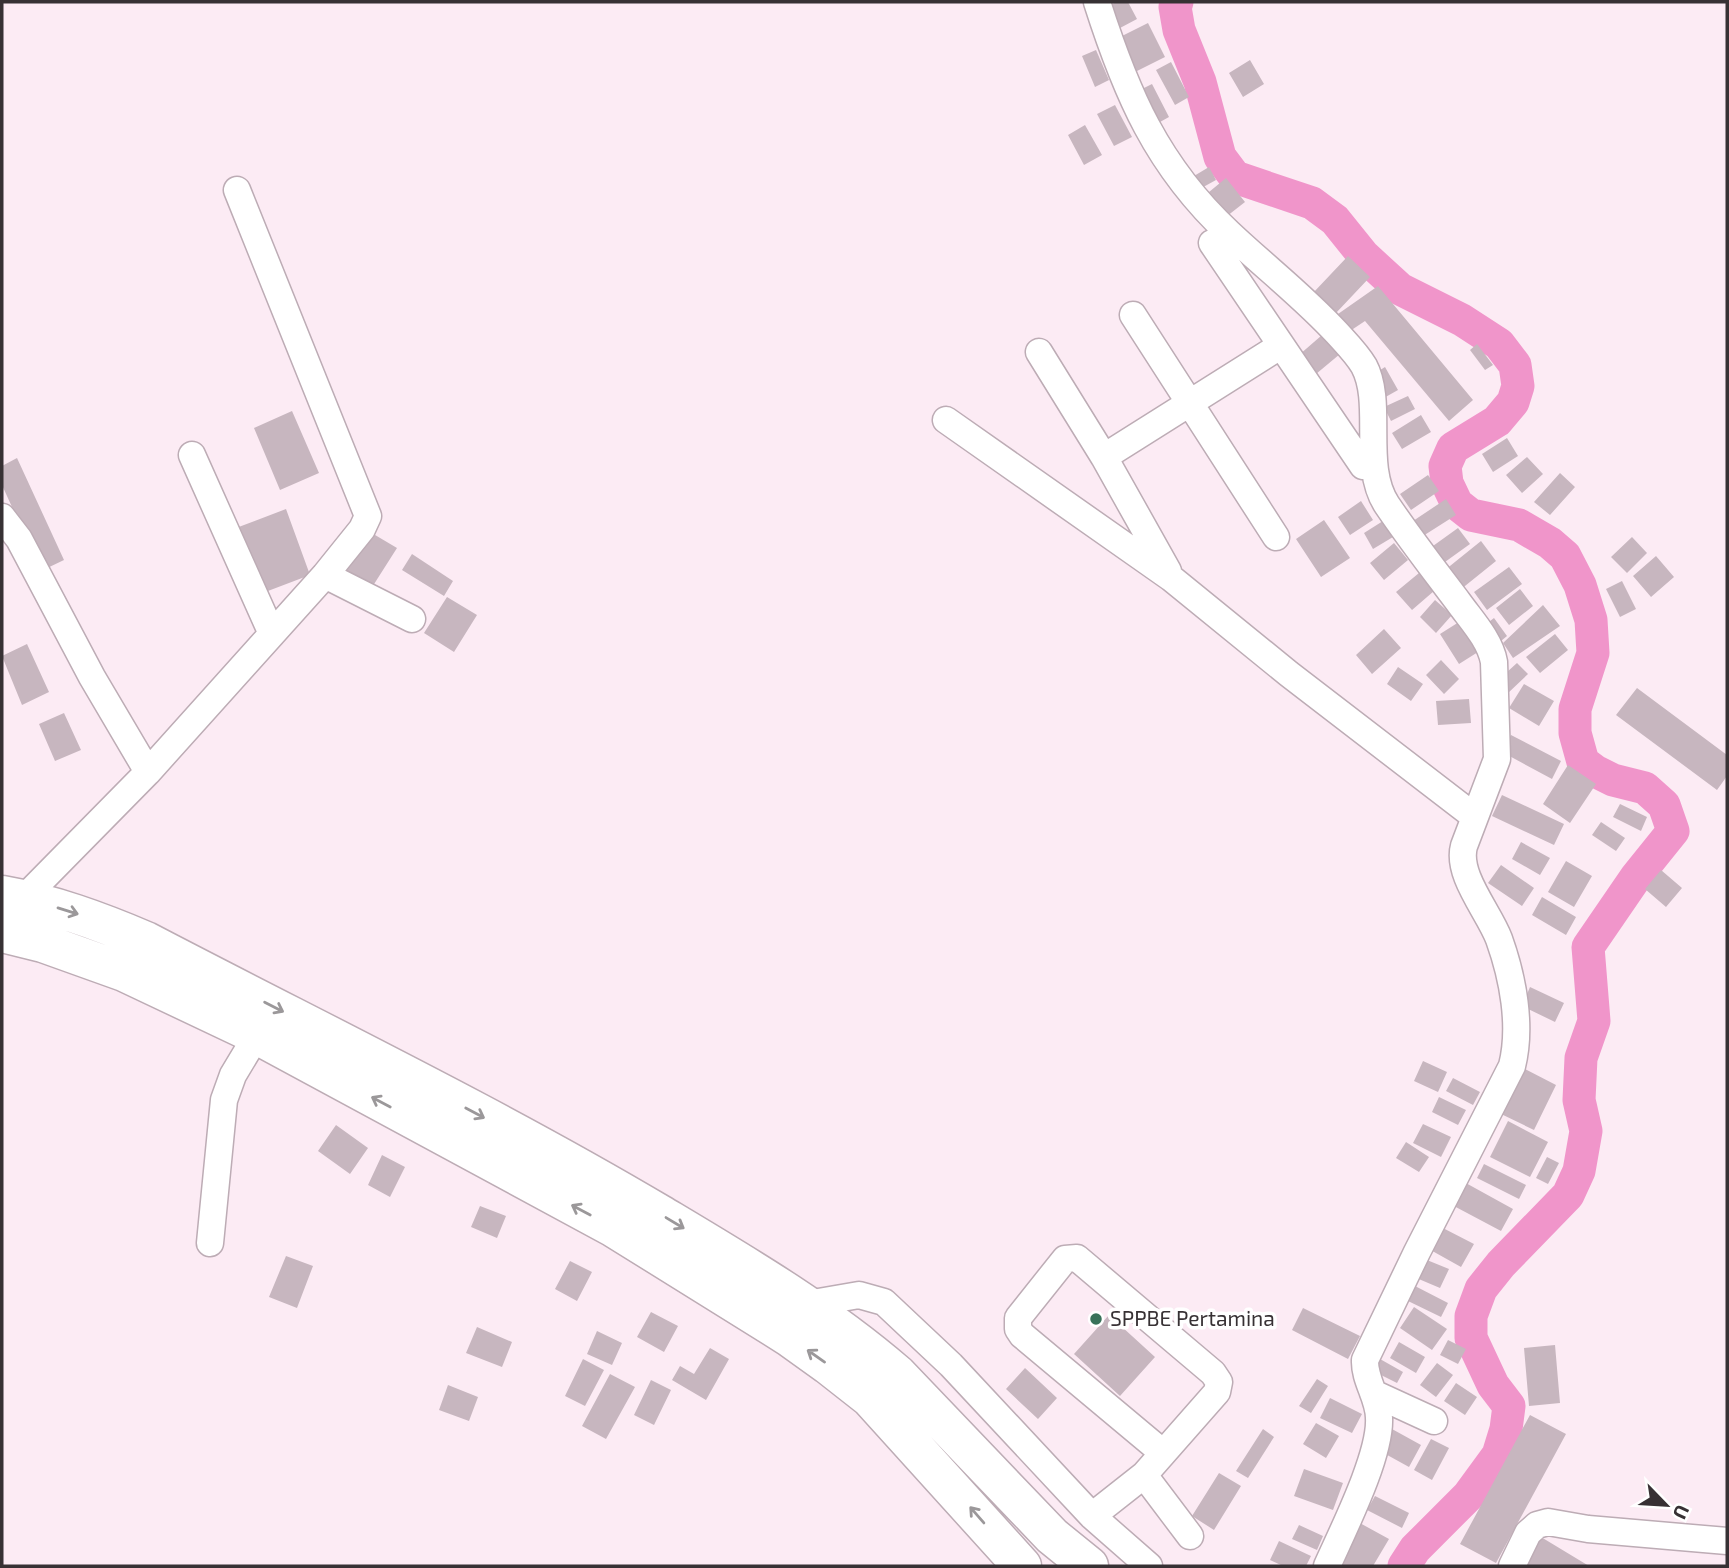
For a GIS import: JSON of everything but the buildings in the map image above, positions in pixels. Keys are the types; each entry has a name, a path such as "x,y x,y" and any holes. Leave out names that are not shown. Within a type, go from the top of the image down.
{"highway":[{"path":"12,897 91,918 146,942 585,1170 754,1270 807,1304 897,1374 1052,1536 1089,1566"},
{"path":"2,933 43,943 124,972 257,1035 614,1228 809,1351 870,1398 1022,1566"}],"street":[{"path":"1097,2 1115,57 1146,128 1184,186 1228,232 1315,309 1364,366 1370,385 1375,467 1385,503 1475,626 1493,656 1497,759 1464,846 1463,863 1492,922 1504,954 1515,1007 1516,1044 1511,1066 1365,1360 1365,1370 1379,1416 1377,1442 1328,1566"},
{"path":"12,897 148,772 325,575 367,520 368,512 237,190"},
{"path":"1212,243 1363,466"},
{"path":"1133,315 1276,537"},
{"path":"1104,457 1280,346"},
{"path":"1039,352 1104,457 1171,578"},
{"path":"946,420 1171,578 1289,674 1475,817"},
{"path":"192,455 272,634"},
{"path":"2,517 19,539 92,677 148,772"},
{"path":"325,575 412,619"},
{"path":"210,1243 224,1100 233,1075 257,1035"},
{"path":"1092,1516 1144,1475 1219,1386 1217,1378 1077,1258 1065,1259 1018,1318 1018,1329 1162,1452"},
{"path":"807,1304 844,1296 859,1296 884,1302 951,1365 1092,1516 1149,1566"},
{"path":"1373,1393 1434,1421"},
{"path":"1144,1475 1190,1535"},
{"path":"1512,1566 1528,1533 1536,1525 1549,1522 1588,1529 1727,1541"}],"waterway":[{"path":"1177,2 1175,7 1179,30 1200,82 1220,157 1235,177 1312,203 1335,220 1364,256 1400,289 1462,320 1499,344 1515,365 1518,386 1513,402 1497,421 1453,448 1445,466 1447,483 1457,504 1471,515 1519,525 1550,543 1565,556 1580,585 1591,620 1593,653 1575,709 1575,733 1583,762 1613,780 1645,788 1664,805 1673,831 1636,877 1588,947 1594,1021 1581,1058 1579,1100 1586,1131 1579,1171 1568,1195 1501,1264 1481,1289 1471,1316 1471,1338 1493,1385 1509,1406 1506,1429 1498,1455 1468,1496 1415,1549 1404,1566"}],"place":[{"name":"SPPBE Pertamina","path":"1096,1319"}]}
